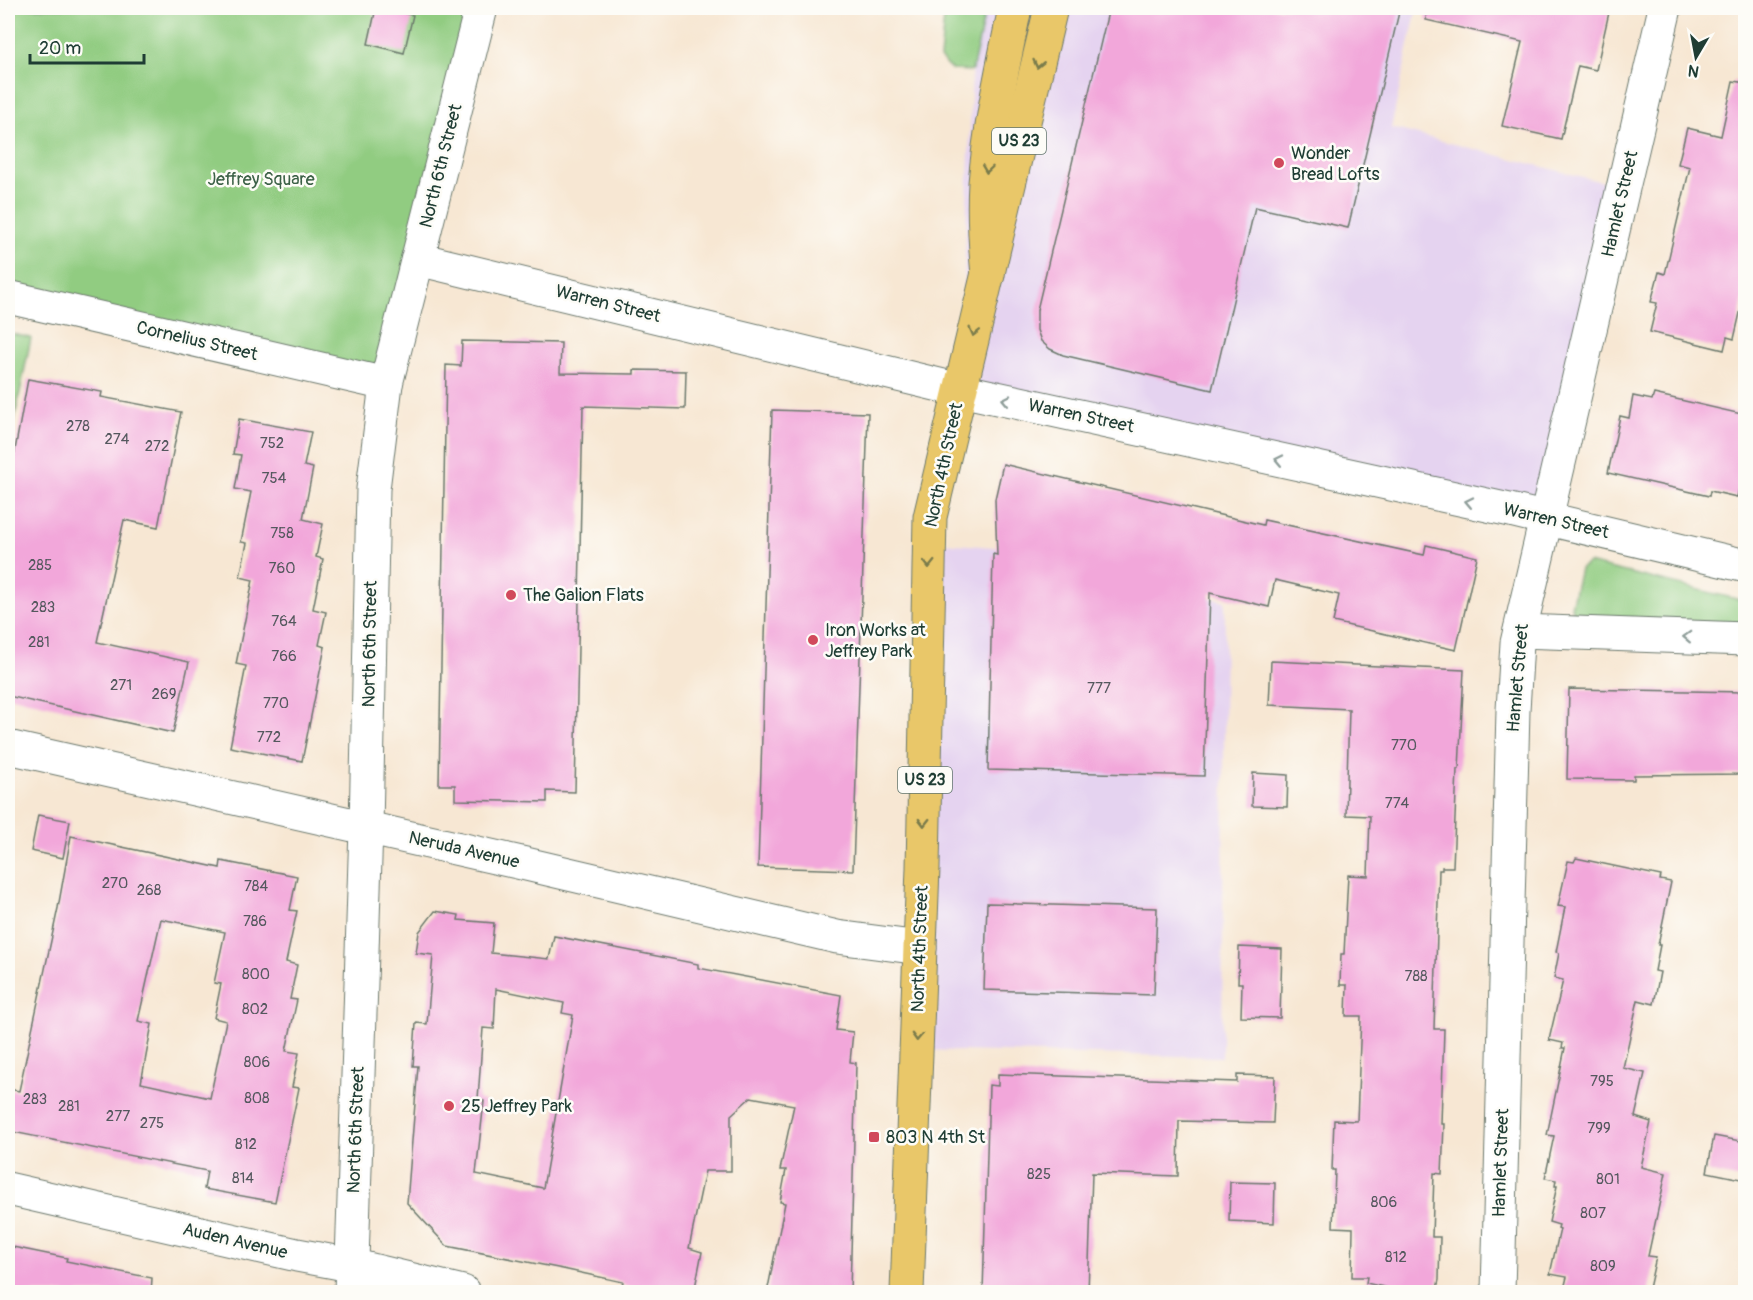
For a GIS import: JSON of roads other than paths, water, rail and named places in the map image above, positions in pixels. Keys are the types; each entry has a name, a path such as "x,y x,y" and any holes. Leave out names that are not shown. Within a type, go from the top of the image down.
{"main road":[{"path":"988,275 984,231 985,184 995,106 1015,8"},
{"name":"North 4th Street","path":"907,1293 920,948 930,517 1051,8"}],"street":[{"name":"North 6th Street","path":"351,1279 366,828 373,489 386,384 481,8"},
{"name":"Hamlet Street","path":"1498,1293 1513,710 1517,643 1665,8"},
{"name":"Warren Street","path":"418,259 960,390 1547,519 1746,566"},
{"name":"Cornelius Street","path":"8,297 386,384"},
{"path":"1520,632 1746,639"},
{"name":"Neruda Avenue","path":"8,747 852,940 920,948"},
{"name":"Auden Avenue","path":"8,1189 297,1255 351,1279 463,1293"}],"place":[{"name":"Wonder Bread Lofts","path":"1279,163"},
{"name":"The Galion Flats","path":"511,595"},
{"name":"Iron Works at Jeffrey Park","path":"813,640"},
{"name":"25 Jeffrey Park","path":"449,1106"},
{"name":"803 N 4th St","path":"874,1137"}],"park label":[{"name":"Jeffrey Square","path":"261,179"}]}
